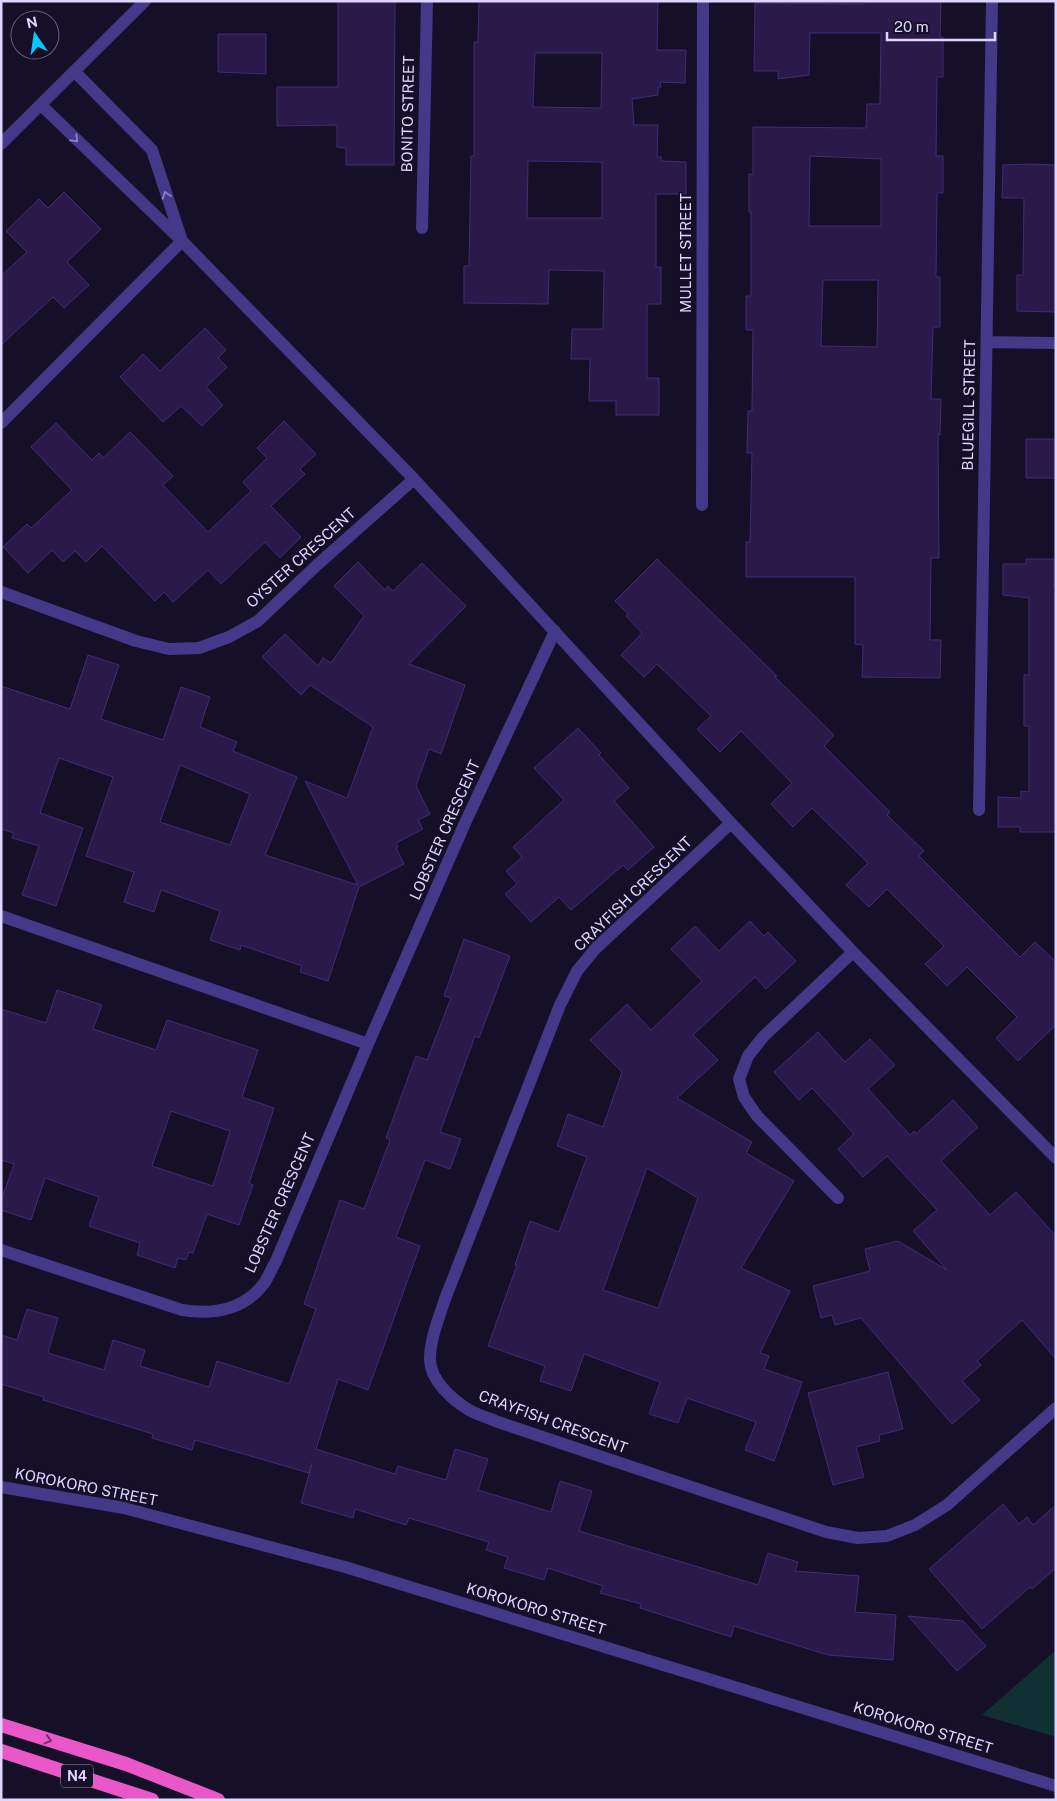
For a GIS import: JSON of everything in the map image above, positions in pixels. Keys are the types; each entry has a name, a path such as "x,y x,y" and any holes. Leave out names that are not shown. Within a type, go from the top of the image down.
{"highway":[{"path":"1,1725 126,1764 218,1800"},
{"name":"N4","path":"1,1751 152,1800"}],"street":[{"path":"1,144 145,1"},
{"name":"BONITO STREET","path":"422,228 427,1"},
{"name":"MULLET STREET","path":"702,505 703,1"},
{"name":"BLUEGILL STREET","path":"980,810 992,1"},
{"path":"75,72 152,150 182,241"},
{"path":"41,105 182,241 414,479 731,823 853,952 1056,1158"},
{"path":"1,423 182,241"},
{"path":"986,342 1056,343"},
{"name":"OYSTER CRESCENT","path":"1,592 136,641 169,650 199,648 229,637 258,621 317,565 414,479"},
{"name":"LOBSTER CRESCENT","path":"1,1250 182,1310 202,1313 223,1310 242,1303 254,1294 265,1281 276,1261 368,1044 465,823 555,631"},
{"name":"CRAYFISH CRESCENT","path":"731,823 596,948 577,971 560,1005 445,1299 434,1334 430,1360 436,1380 453,1398 471,1411 498,1422 826,1532 858,1538 887,1536 915,1525 947,1505 1056,1408"},
{"path":"1,916 368,1044"},
{"path":"838,1198 757,1116 744,1096 739,1079 748,1056 763,1037 853,952"},
{"name":"KOROKORO STREET","path":"1,1487 124,1508 345,1566 1056,1786"}],"green space":[{"path":"1056,1650 1056,1737 982,1715"}],"building":[{"path":"338,1 395,1 394,165 346,165 346,148 337,147 337,125 277,126 277,87 338,87"},
{"path":"479,1 658,1 657,50 686,50 685,83 660,82 661,87 658,87 658,95 632,99 634,125 658,125 657,157 661,157 661,161 686,162 686,194 656,194 656,267 661,267 661,304 647,304 647,378 659,378 659,415 616,415 616,401 589,401 590,359 571,359 572,329 603,329 604,271 549,270 548,304 464,303 464,266 469,266 471,156 474,156 474,42 478,42","holes":["535,53 602,53 601,108 533,107","528,161 602,162 602,218 527,218"]},
{"path":"864,1 941,1 940,37 943,37 943,77 937,77 936,156 943,156 943,193 937,193 936,277 940,277 940,327 933,327 931,399 941,399 940,435 938,434 939,558 931,558 930,640 941,640 940,678 862,677 863,645 855,644 855,577 746,577 746,542 750,542 752,453 747,453 748,411 752,411 753,330 746,330 746,296 751,296 749,174 753,174 753,127 866,128 867,104 880,104 881,33 810,33 809,75 778,79 778,71 754,71 755,3 864,4","holes":["810,156 881,159 881,226 809,226","823,280 878,280 877,347 821,346"]},
{"path":"218,34 266,34 266,74 218,72"},
{"path":"1003,165 1056,165 1056,312 1017,311 1017,275 1023,275 1024,198 1002,198"},
{"path":"64,192 101,229 67,262 89,285 64,308 53,297 1,345 1,276 27,252 6,231 39,199 48,208"},
{"path":"205,328 226,350 218,358 227,367 206,387 223,405 202,426 181,406 163,422 120,377 143,354 160,371"},
{"path":"284,421 316,454 300,469 305,474 271,506 301,537 280,558 265,542 221,584 208,570 173,602 164,592 155,601 102,546 86,562 75,551 63,562 52,550 28,573 3,547 27,524 31,528 72,490 31,447 56,423 92,460 99,453 103,458 130,432 173,476 163,485 208,532 251,491 243,482 267,458 257,448"},
{"path":"1026,439 1056,439 1056,478 1026,478"},
{"path":"657,559 777,676 774,676 834,735 824,746 890,812 887,815 924,851 919,856 1020,957 1035,942 1056,962 1056,1025 1018,1061 996,1038 1017,1017 967,967 947,986 925,964 944,946 887,889 869,907 846,885 868,863 812,808 793,827 771,804 792,783 741,731 720,752 697,729 711,716 657,664 644,677 621,655 642,633 626,616 628,614 615,601"},
{"path":"1026,559 1054,559 1054,587 1056,587 1056,832 1020,832 1020,827 998,827 998,797 1021,798 1021,791 1029,792 1029,726 1024,726 1024,675 1029,675 1029,598 1003,595 1003,564 1026,564"},
{"path":"358,562 385,590 388,586 393,591 422,563 466,606 409,664 465,685 441,754 429,749 416,786 430,814 418,820 423,829 396,843 398,847 396,848 404,864 359,887 328,981 300,972 302,966 241,945 240,950 210,940 220,911 161,890 154,912 124,902 134,872 86,856 113,777 59,758 40,813 83,828 56,906 22,895 39,846 12,838 14,833 1,829 1,686 70,709 88,655 119,665 101,719 163,740 181,687 210,697 200,727 237,742 233,751 297,777 265,855 358,885 305,781 347,798 373,727 310,685 301,695 262,657 285,634 318,666 323,658 331,663 364,616 334,586","holes":["180,765 250,794 230,845 160,822"]},
{"path":"578,728 629,788 614,801 654,847 628,870 623,865 571,910 559,897 531,922 505,894 517,884 506,871 522,857 513,847 564,800 534,768"},
{"path":"750,921 764,936 768,932 796,961 766,989 755,977 693,1035 718,1060 677,1098 752,1142 746,1153 794,1181 741,1268 790,1291 760,1353 769,1356 764,1369 802,1382 774,1461 745,1450 756,1422 687,1398 678,1423 649,1414 660,1382 584,1354 571,1391 540,1381 545,1366 488,1346 517,1265 515,1265 530,1221 559,1232 587,1157 557,1146 568,1114 603,1127 622,1072 590,1040 627,1004 651,1030 702,981 671,949 695,926 719,951","holes":["647,1168 698,1198 658,1308 603,1290"]},
{"path":"464,939 510,956 479,1038 475,1036 440,1132 461,1139 450,1169 425,1160 396,1237 420,1246 368,1390 338,1379 316,1449 395,1474 398,1466 446,1480 455,1449 488,1459 478,1490 551,1512 560,1481 592,1491 579,1531 758,1585 768,1553 798,1562 795,1571 859,1576 855,1612 896,1615 893,1660 828,1655 734,1626 731,1637 640,1608 641,1604 600,1593 603,1586 548,1568 544,1580 504,1568 508,1557 486,1550 489,1542 409,1518 406,1525 355,1509 353,1518 301,1503 312,1463 309,1473 195,1440 192,1450 152,1438 153,1434 43,1400 44,1397 1,1384 1,1335 17,1340 27,1309 58,1318 48,1353 104,1370 113,1340 145,1350 140,1366 209,1387 217,1361 289,1384 316,1309 304,1304 340,1200 364,1209 390,1140 386,1138 416,1056 427,1060 451,998 444,996"},
{"path":"57,990 102,1005 93,1029 156,1050 167,1020 258,1050 242,1097 274,1108 249,1183 253,1185 239,1225 207,1214 193,1253 189,1252 186,1260 178,1258 175,1268 137,1255 140,1243 89,1226 99,1197 45,1178 31,1220 1,1210 1,1201 14,1164 1,1160 1,1009 46,1023","holes":["171,1111 230,1131 213,1186 152,1166"]},
{"path":"818,1032 845,1062 870,1039 895,1065 868,1089 910,1135 914,1131 916,1134 953,1100 978,1127 941,1161 990,1215 1016,1192 1056,1236 1056,1359 1022,1320 977,1361 981,1365 962,1381 980,1400 952,1424 861,1318 835,1325 832,1315 821,1318 813,1286 870,1271 865,1249 898,1241 947,1270 913,1231 937,1210 887,1156 863,1177 838,1149 854,1134 812,1088 799,1100 774,1072"},
{"path":"888,1372 903,1429 879,1435 880,1441 856,1447 864,1477 833,1485 808,1393"},
{"path":"1003,1504 1019,1524 1027,1517 1033,1525 1056,1505 1056,1568 1032,1589 1030,1587 982,1629 929,1569"},
{"path":"908,1616 963,1621 986,1646 957,1671"}]}
